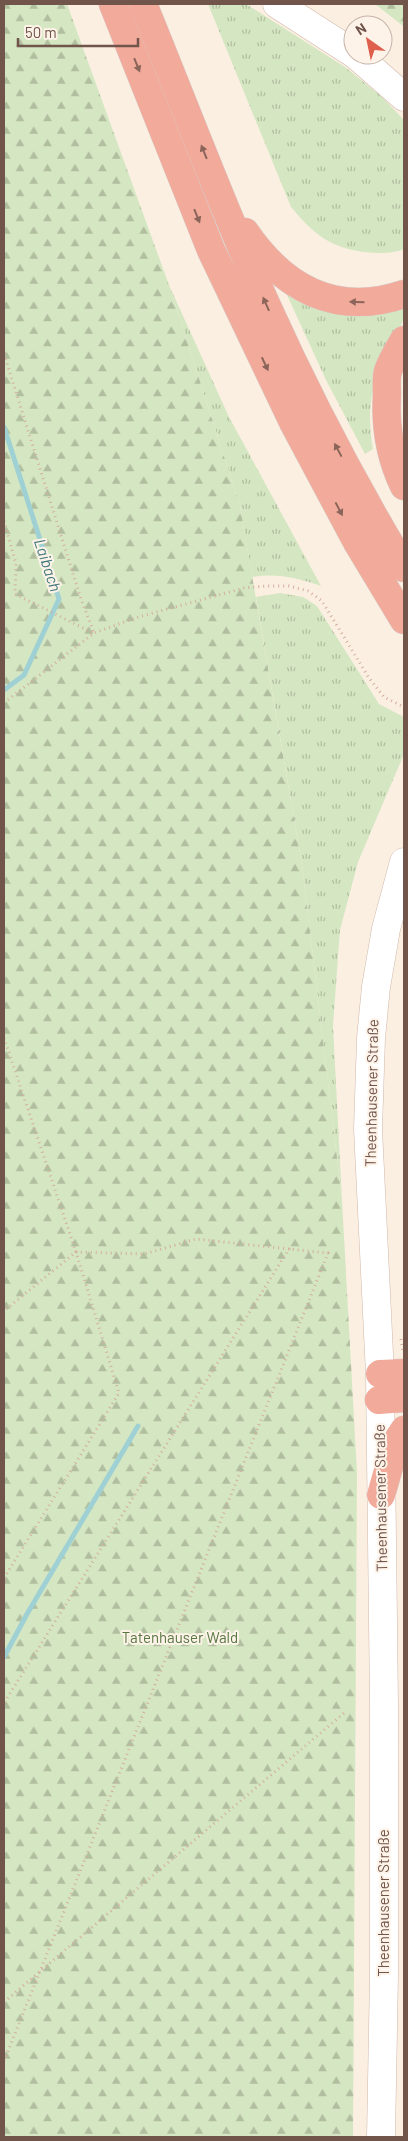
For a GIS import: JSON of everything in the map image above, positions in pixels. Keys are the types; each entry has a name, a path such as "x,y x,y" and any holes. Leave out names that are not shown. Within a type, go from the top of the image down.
{"highway":[{"path":"113,4 215,259 294,424 357,542 404,620"},
{"path":"144,4 266,304 309,395 367,506 404,568"},
{"path":"222,197 252,242 280,272 298,285 319,295 343,302 367,302 404,294"},
{"path":"404,340 396,352 388,373 386,405 387,432 392,458 404,486"},
{"path":"386,405 404,365"},
{"path":"381,1495 396,1442 404,1430"}],"main road":[{"path":"277,4 343,47"},
{"path":"366,65 404,98"},
{"name":"Theenhausener Straße","path":"381,2137 384,1964 384,1705 381,1495 392,1386 368,1129 371,1038 376,987 386,929 404,862"}],"path":[{"path":"4,354 80,596 94,633"},
{"path":"4,521 16,564 15,594 63,616 94,633"},
{"path":"4,703 94,633 135,618 244,588 289,586 308,590 322,601 369,678 384,697 404,707"},
{"path":"4,1038 76,1252 119,1393 4,1578"},
{"path":"4,1311 76,1252 144,1254 196,1239 328,1253 4,2061"},
{"path":"4,1703 289,1249"},
{"path":"4,2002 344,1713"}],"green space":[{"name":"Tatenhauser Wald","path":"4,4 67,4 169,285 240,506 302,865 342,1200 357,1473 353,2137 4,2137"},
{"path":"208,4 246,4 345,67 382,97 404,120 404,249 388,253 378,253 358,251 339,246 315,232 291,207"},
{"path":"375,4 404,4 404,27 393,18 393,15 389,15"},
{"path":"169,285 229,417 321,586 287,577 252,577 240,506"},
{"path":"287,295 316,308 344,315 374,315 404,309 403,321 390,344 375,383 370,420 373,449 365,454 326,380"},
{"path":"280,593 303,597 317,606 379,704 404,717 404,754 358,862 340,930 333,1026 342,1200 302,865 256,597"}],"waterway":[{"name":"Laibach","path":"4,427 59,599 24,675 4,690"},
{"path":"4,1657 27,1614 138,1426"}]}
